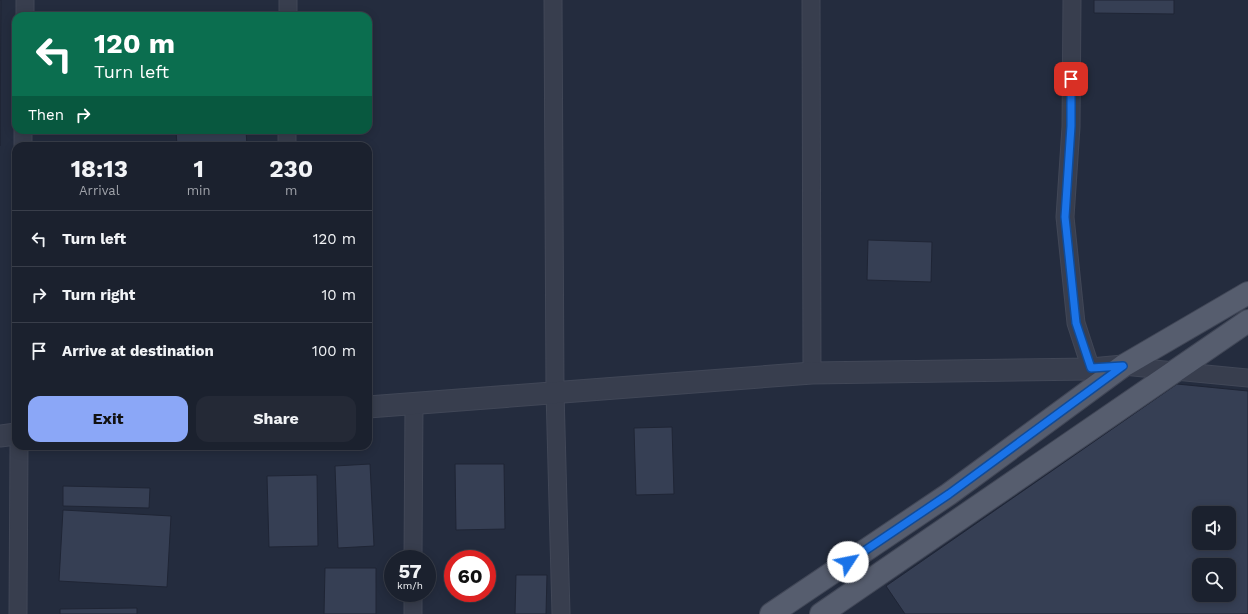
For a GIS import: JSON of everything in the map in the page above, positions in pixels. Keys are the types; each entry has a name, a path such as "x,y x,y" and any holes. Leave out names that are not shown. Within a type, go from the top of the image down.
{"main road":[{"path":"771,614 949,494 1123,366 1248,293"},
{"path":"821,614 1248,321"}],"street":[{"path":"25,12 26,0"},
{"path":"288,0 288,12"},
{"path":"553,0 555,392 561,614"},
{"path":"811,0 812,373"},
{"path":"1072,0 1071,126 1065,217 1076,323 1091,368"},
{"path":"372,406 812,373 1091,368 1123,366 1248,378"},
{"path":"413,550 414,403"},
{"path":"0,436 12,434"},
{"path":"18,614 19,450"},
{"path":"413,602 413,614"}],"building":[{"path":"0,0 1,0 0,146"},
{"path":"1094,0 1174,0 1174,14 1094,13"},
{"path":"176,134 246,134 247,142 177,142"},
{"path":"868,240 932,242 931,282 867,280"},
{"path":"1177,384 1248,391 1248,614 905,614 886,586"},
{"path":"672,427 674,494 636,495 634,428"},
{"path":"370,464 374,546 338,548 335,466"},
{"path":"455,464 504,464 505,529 456,530"},
{"path":"317,475 318,546 269,547 267,476"},
{"path":"63,486 150,488 149,508 63,506"},
{"path":"63,510 171,516 167,587 59,581"},
{"path":"325,568 376,568 376,614 324,614"},
{"path":"516,575 547,575 546,614 515,614"},
{"path":"137,608 137,614 60,614 60,609"}],"route":[{"path":"848,562 949,494 1123,366 1091,368 1076,323 1065,217 1071,126 1071,79"}]}
